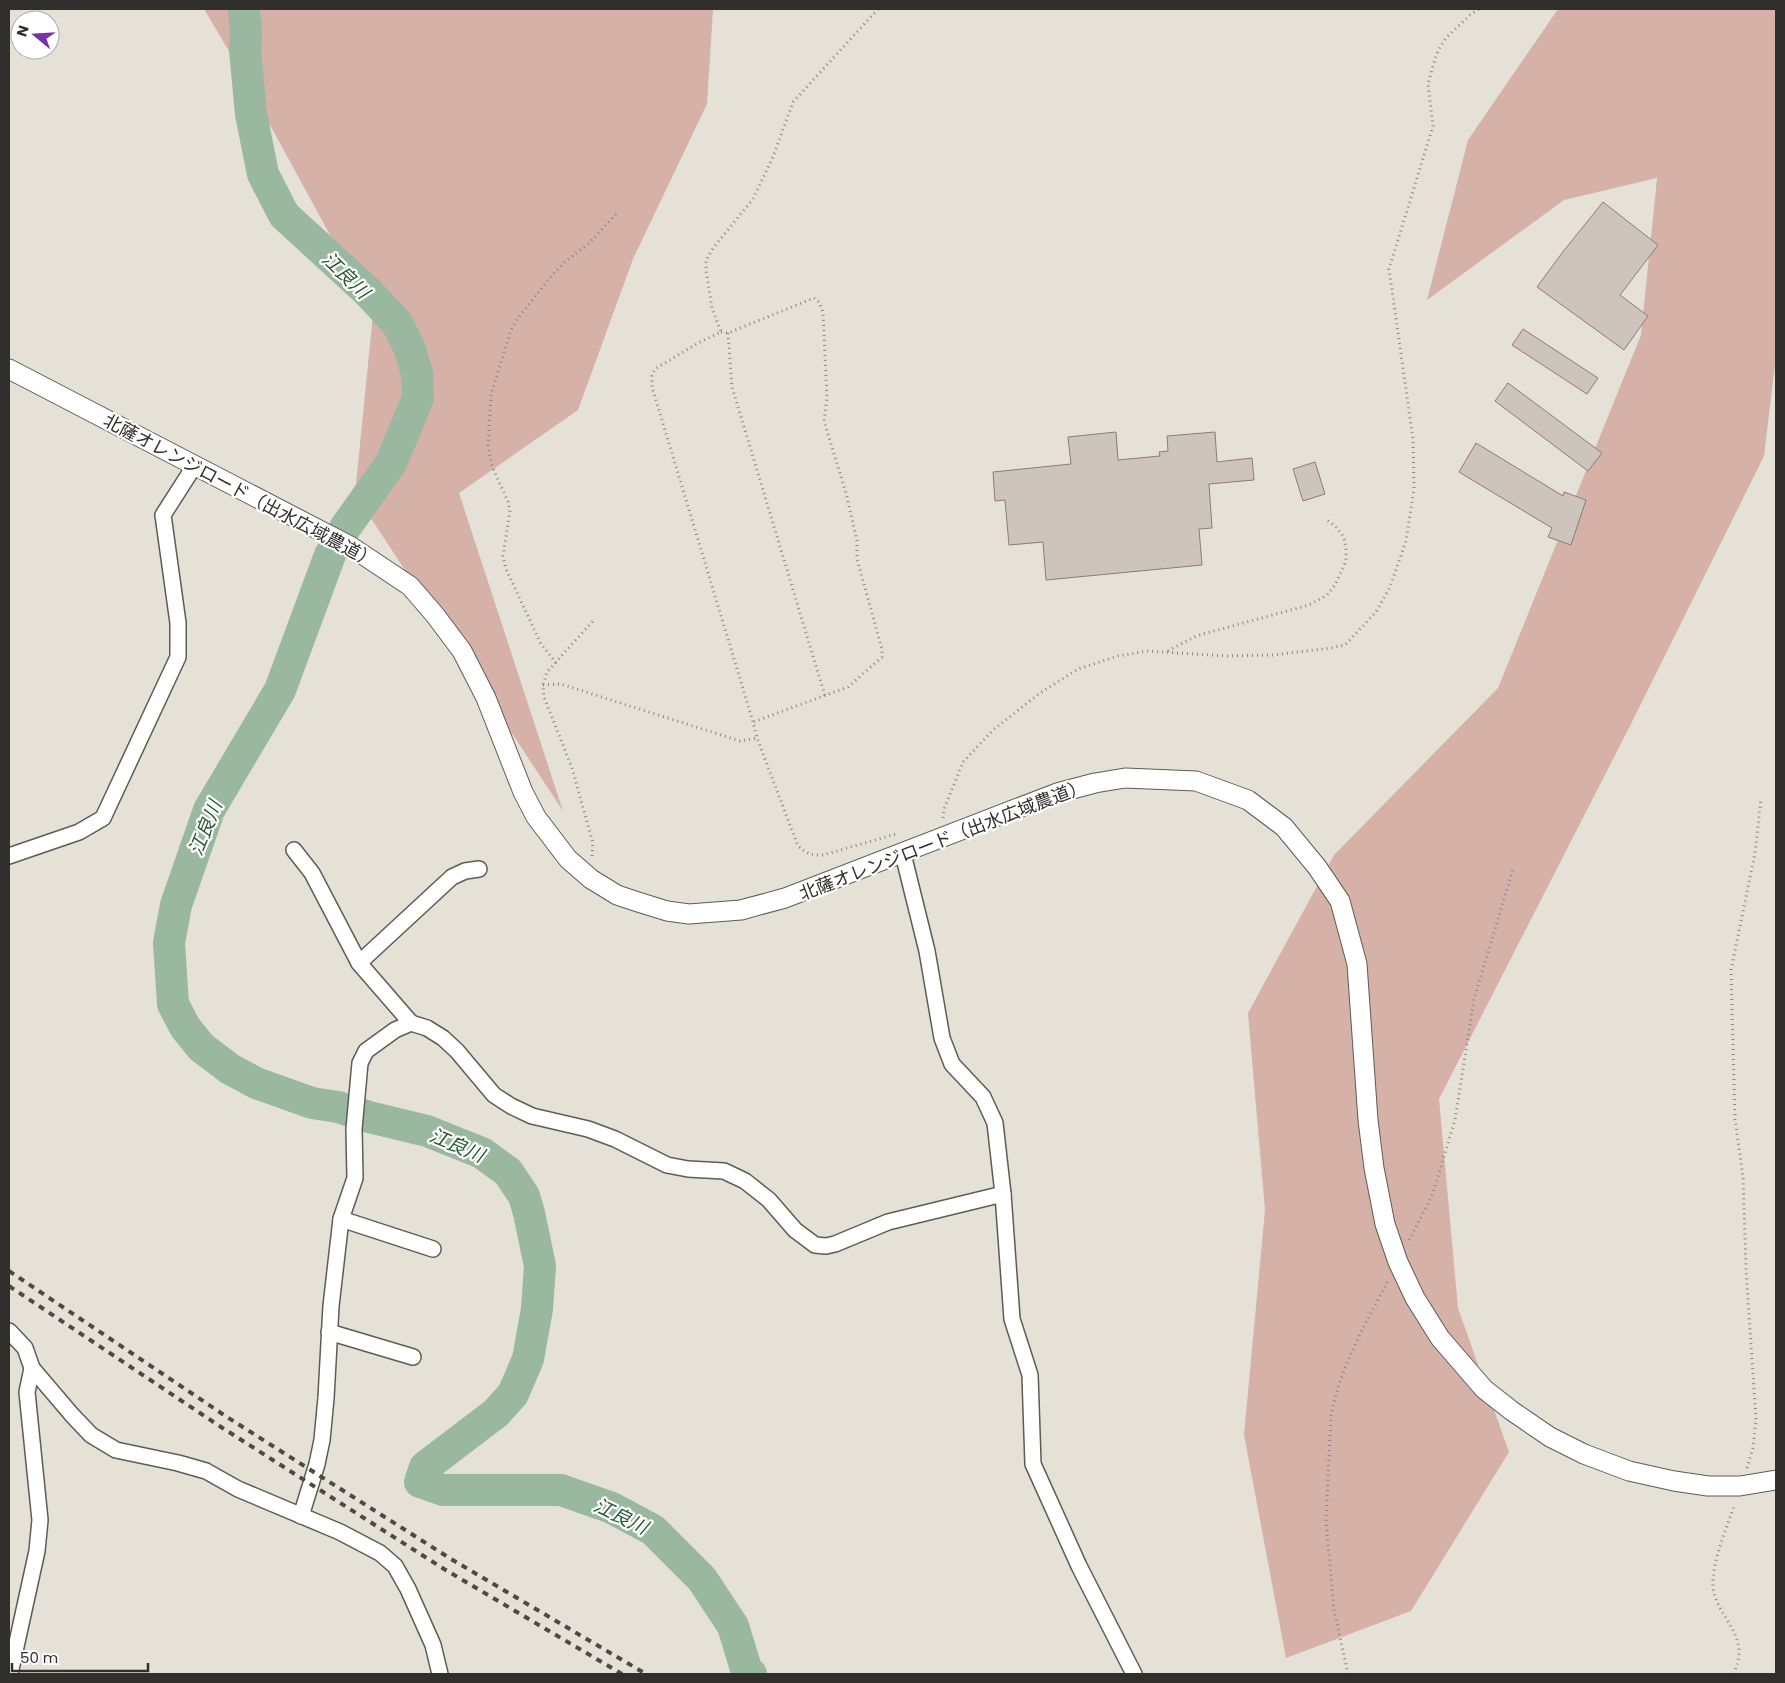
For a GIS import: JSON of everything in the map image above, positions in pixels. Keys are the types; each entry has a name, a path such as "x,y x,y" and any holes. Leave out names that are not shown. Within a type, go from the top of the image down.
{"street":[{"name":"北薩オレンジロード（出水広域農道）","path":"9,368 350,546 410,586 462,651 486,698 523,792 536,817 568,859 591,879 617,895 667,910 689,914 741,910 785,898 1057,793 1095,783 1125,778 1196,780 1248,800 1284,828 1317,867 1340,901 1357,964 1368,1120 1374,1168 1385,1224 1398,1262 1415,1298 1440,1338 1484,1389 1505,1406 1550,1437 1584,1454 1629,1471 1708,1486 1740,1486 1776,1480"},
{"path":"9,856 80,832 103,818 178,657 178,623 163,514 195,465"},
{"path":"294,850 312,873 360,963 410,1024"},
{"path":"903,854 927,950 942,1038 952,1064 983,1097 995,1123 1003,1194 1012,1319 1030,1375 1032,1464 1079,1566 1134,1674"},
{"path":"360,963 452,876 465,871 479,869"},
{"path":"300,1516 318,1464 322,1440 329,1332 341,1219 355,1178 354,1129 360,1063 366,1051 395,1030 410,1024 427,1028 443,1038 457,1051 494,1095 532,1116 588,1129 615,1139 667,1165 688,1169 724,1171 745,1181 769,1200 795,1230 815,1245 826,1246 835,1244 888,1222 1003,1194"},
{"path":"341,1219 433,1249"},
{"path":"9,1331 25,1348 32,1368 72,1415 91,1435 116,1450 206,1471 238,1489 340,1532 380,1553 395,1566 420,1614 433,1645 440,1674"},
{"path":"329,1332 413,1357"},
{"path":"10,1674 37,1551 40,1520 28,1392 32,1368"}],"path":[{"path":"721,332 712,308 706,260 714,247 753,199 773,157 793,102 878,9"},
{"path":"940,839 944,810 963,762 993,730 1040,693 1078,669 1118,656 1148,651 1226,656 1273,655 1345,645 1376,612 1390,587 1406,541 1414,489 1413,439 1388,268 1433,126 1428,84 1436,56 1446,38 1479,9"},
{"path":"556,663 541,644 506,569 503,556 510,510 489,458 491,394 511,330 518,318 565,262 588,244 618,212"},
{"path":"753,722 848,687 882,657 882,650 857,559 857,542 846,493 824,421 827,398 823,312 819,302 814,298 728,333 721,332 698,343 655,369 652,376 652,387 757,738 798,846 804,852 811,855 823,855 897,834"},
{"path":"728,333 732,386 825,696"},
{"path":"1168,652 1196,636 1309,604 1327,595 1346,561 1344,537 1327,520"},
{"path":"591,879 593,843 572,768 544,697 543,685 547,672 593,621"},
{"path":"543,685 561,684 740,741 757,738"},
{"path":"1734,1674 1739,1655 1736,1637 1716,1599 1713,1586 1715,1565 1753,1448 1756,1420 1746,1269 1743,1177 1735,1119 1731,970 1755,853 1761,799"},
{"path":"1348,1674 1334,1610 1326,1520 1331,1416 1334,1402 1356,1341 1432,1196 1455,1120 1474,999 1513,869"}],"shaded area":[{"path":"204,9 713,9 707,104 633,259 578,410 459,493 563,811 355,494 373,314 239,68"},
{"path":"1558,9 1776,9 1776,356 1764,456 1630,726 1439,1099 1458,1308 1509,1452 1411,1611 1286,1658 1244,1435 1265,1210 1248,1013 1334,855 1498,688 1641,335 1657,178 1564,200 1427,300 1468,140"}],"building":[{"path":"1603,202 1658,245 1620,295 1648,316 1624,350 1537,287"},
{"path":"1523,329 1598,378 1587,394 1512,345"},
{"path":"1508,383 1602,453 1588,471 1495,401"},
{"path":"1116,432 1118,460 1160,456 1159,452 1168,451 1167,436 1215,432 1217,462 1252,458 1254,480 1209,484 1212,528 1199,529 1202,565 1046,580 1043,542 1009,545 1005,500 995,501 993,472 1071,464 1068,437"},
{"path":"1476,443 1563,496 1564,492 1586,500 1571,545 1548,537 1552,528 1459,472"},
{"path":"1315,462 1325,494 1303,501 1293,469"}],"waterway":[{"name":"江良川","path":"244,9 245,50 251,114 263,174 284,215 368,292 397,323 409,347 417,373 418,398 391,463 345,528"},
{"name":"江良川","path":"330,555 280,690 209,810 176,905 169,943 173,1004 185,1027 201,1047 230,1069 256,1083 312,1103 338,1107 369,1117 427,1131 482,1153 508,1172 524,1196 540,1266 537,1309 528,1359 513,1394 496,1413 425,1467 420,1482 443,1490 561,1490 612,1508 653,1530 702,1579 733,1626 747,1672 751,1674"}],"railway":[{"path":"9,1271 227,1417 451,1559 646,1674"},
{"path":"9,1286 221,1427 444,1569 622,1674"}]}
